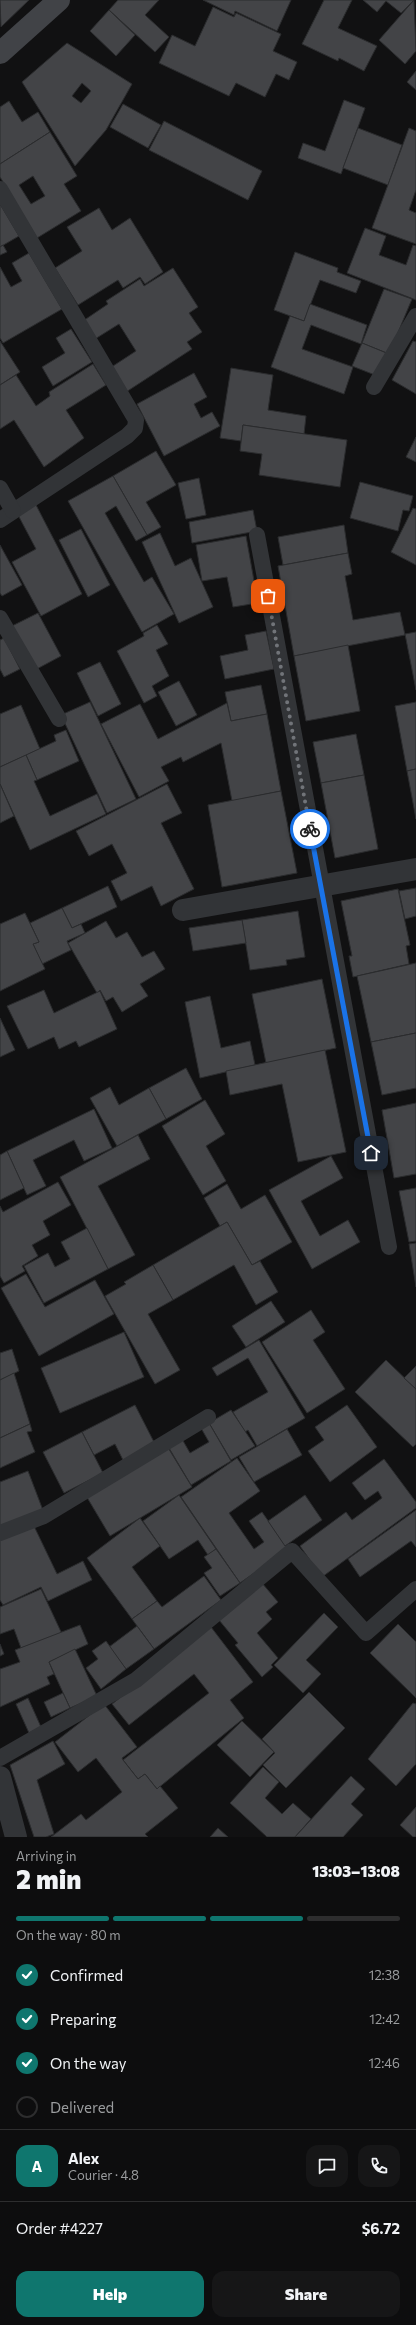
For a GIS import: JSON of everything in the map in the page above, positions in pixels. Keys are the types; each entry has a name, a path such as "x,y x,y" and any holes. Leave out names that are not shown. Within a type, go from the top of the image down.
{"main road":[{"path":"0,53 59,0"}],"street":[{"path":"183,910 416,869"},
{"path":"0,1777 16,1837"}],"lane":[{"path":"0,190 136,420 135,428 127,436 7,515 0,488"},
{"path":"374,387 416,316"},
{"path":"257,535 388,1247"},
{"path":"0,618 59,719"},
{"path":"0,1533 44,1516 208,1418"},
{"path":"0,1758 136,1680 292,1551 366,1633 416,1589"}],"building":[{"path":"0,0 29,0 1,27"},
{"path":"118,0 159,0 145,15 169,37 155,52 109,10"},
{"path":"203,0 291,0 277,31 235,11 234,15"},
{"path":"324,0 352,0 338,28 377,46 364,71 339,58 338,61 302,44"},
{"path":"363,0 414,0 401,13 386,1 377,12"},
{"path":"414,0 416,51 405,64 379,40"},
{"path":"213,7 234,17 236,13 281,34 273,51 297,62 289,80 276,74 265,97 236,83 229,96 159,63 172,35 195,46"},
{"path":"109,10 135,35 116,56 90,31"},
{"path":"67,43 132,84 106,130 75,166 22,82","holes":["82,83 91,91 81,103 72,96"]},
{"path":"416,71 416,90 407,82"},
{"path":"344,100 365,108 341,174 298,158 303,143 325,151"},
{"path":"9,101 22,122 38,112 50,132 0,164 0,107"},
{"path":"123,104 161,125 148,148 110,127"},
{"path":"164,121 262,171 248,200 149,150"},
{"path":"358,128 402,145 388,185 343,168"},
{"path":"409,128 416,131 416,190 409,210 416,213 416,244 372,228"},
{"path":"50,132 77,176 64,184 81,211 37,238 0,177 0,164","holes":["33,176 45,196 31,204 19,185"]},
{"path":"0,204 19,236 0,247"},
{"path":"99,208 112,230 130,218 163,272 145,284 140,277 123,288 118,280 78,305 55,268 82,251 67,227"},
{"path":"365,228 386,236 379,255 406,265 413,245 416,246 416,300 347,273"},
{"path":"3,245 7,252 0,255 0,247"},
{"path":"295,252 338,268 337,272 361,281 356,293 320,280 304,321 274,310"},
{"path":"29,253 62,309 3,343 0,338 0,267 11,287 22,281 12,263"},
{"path":"173,268 198,307 189,313 202,332 187,342 192,349 126,392 110,368 136,351 119,324 95,339 83,321 108,304 106,301 140,279 144,286"},
{"path":"384,289 412,299 389,354 362,343"},
{"path":"310,304 367,325 361,344 311,325 302,349 353,367 344,394 271,367 290,316 304,321"},
{"path":"71,329 92,362 53,386 42,367 65,353 56,338"},
{"path":"0,341 20,372 0,385"},
{"path":"413,341 416,342 416,394 392,380"},
{"path":"362,343 389,354 380,377 352,366"},
{"path":"93,364 106,385 66,410 84,438 44,467 14,420 0,429 0,385 16,375 36,406 50,396 49,392"},
{"path":"231,368 273,375 268,410 306,416 304,434 243,425 241,441 220,438"},
{"path":"194,373 207,397 194,404 201,418 212,412 220,426 164,456 137,404"},
{"path":"243,425 347,440 340,487 259,475 262,454 240,451"},
{"path":"416,437 416,462 406,457"},
{"path":"156,451 176,485 146,502 161,527 147,535 113,476"},
{"path":"113,476 147,535 136,541 116,506 105,513 144,582 152,577 174,614 142,632 68,501"},
{"path":"199,478 206,515 186,519 178,483"},
{"path":"360,482 413,496 409,511 403,510 398,531 350,518"},
{"path":"35,503 82,594 41,616 12,562 36,549 17,513"},
{"path":"413,508 416,509 416,565 391,552"},
{"path":"253,510 257,531 192,543 189,522"},
{"path":"344,525 348,553 283,565 278,537"},
{"path":"81,529 110,585 88,597 59,540"},
{"path":"160,533 175,566 191,558 213,607 179,623 142,542"},
{"path":"246,536 258,603 233,607 227,577 202,581 196,545"},
{"path":"0,545 22,585 2,596 0,593"},
{"path":"348,553 352,574 345,576 353,620 400,612 405,635 294,656 278,566"},
{"path":"38,613 61,656 33,671 10,627"},
{"path":"157,625 168,644 156,650 169,676 152,686 157,696 144,703 117,651 144,636 143,633"},
{"path":"266,631 274,669 225,679 220,656 248,650 245,635"},
{"path":"416,632 416,690 405,634"},
{"path":"4,638 20,669 4,677 0,669 0,640"},
{"path":"348,645 360,711 306,721 294,656"},
{"path":"100,662 121,704 98,716 77,673"},
{"path":"179,681 197,715 176,726 158,692"},
{"path":"261,685 267,714 231,721 225,692"},
{"path":"90,702 136,799 107,813 61,715"},
{"path":"416,702 416,769 407,771 395,706"},
{"path":"227,703 231,721 267,714 281,791 232,801 221,743 183,762 181,757 161,767 169,781 139,797 101,724 140,704 158,739"},
{"path":"21,705 40,749 0,767 0,714"},
{"path":"66,730 79,761 37,780 26,755 56,741 54,735"},
{"path":"356,734 364,775 321,783 313,742"},
{"path":"26,755 37,780 34,781 50,816 97,794 106,814 30,850 0,784 0,767"},
{"path":"416,769 416,819 407,771"},
{"path":"364,775 378,849 335,858 321,783"},
{"path":"0,784 14,816 0,823"},
{"path":"167,784 182,813 161,823 194,889 161,906 152,886 121,901 111,881 127,873 112,844 89,856 76,831"},
{"path":"281,791 297,873 222,887 208,805"},
{"path":"108,886 117,907 72,928 62,908"},
{"path":"416,888 416,916 405,919 399,891"},
{"path":"398,889 410,945 406,946 409,964 353,977 349,956 352,956 341,901"},
{"path":"62,908 72,928 81,924 85,933 67,941 71,950 42,964 33,944 39,942 30,923"},
{"path":"298,911 305,957 286,960 287,965 250,970 242,920"},
{"path":"25,913 39,942 33,944 45,969 0,991 0,924"},
{"path":"242,920 246,943 193,951 189,928"},
{"path":"106,921 116,938 127,932 142,957 154,951 165,969 140,984 148,996 122,1012 113,997 106,1001 100,990 97,993 68,943"},
{"path":"416,963 416,1033 371,1042 357,976"},
{"path":"322,979 336,1048 266,1063 252,994"},
{"path":"44,990 54,1013 100,991 117,1029 79,1047 76,1041 59,1049 54,1037 28,1049 7,1006"},
{"path":"210,996 221,1048 250,1041 255,1065 200,1078 185,1002"},
{"path":"0,1018 15,1050 0,1057"},
{"path":"416,1033 416,1088 382,1095 371,1042"},
{"path":"325,1050 346,1152 298,1162 282,1084 230,1095 226,1071"},
{"path":"186,1068 202,1099 166,1119 149,1088"},
{"path":"110,1087 119,1105 149,1088 166,1119 117,1146 90,1098"},
{"path":"205,1100 225,1134 206,1146 226,1181 203,1195 162,1126"},
{"path":"416,1103 416,1174 394,1178 382,1110"},
{"path":"94,1109 112,1148 84,1161 74,1140 33,1160 46,1186 27,1195 7,1151"},
{"path":"138,1135 150,1159 98,1186 135,1255 108,1269 60,1177"},
{"path":"7,1151 24,1188 0,1200 0,1155"},
{"path":"331,1156 343,1178 301,1201 320,1236 348,1220 360,1242 312,1269 269,1190"},
{"path":"58,1182 71,1205 43,1221 50,1235 32,1245 38,1256 22,1266 25,1271 4,1283 0,1276 0,1206 3,1212"},
{"path":"227,1184 241,1209 265,1195 292,1242 252,1265 227,1222 220,1226 204,1198"},
{"path":"416,1188 416,1241 409,1242 399,1191"},
{"path":"227,1222 252,1265 260,1261 278,1292 256,1305 234,1265 173,1300 153,1265"},
{"path":"87,1228 108,1269 44,1303 24,1266 48,1253 55,1267 70,1259 61,1242"},
{"path":"416,1243 416,1287 409,1244"},
{"path":"153,1265 173,1300 148,1314 180,1370 155,1384 105,1296 126,1284 124,1282"},
{"path":"26,1274 45,1307 95,1280 114,1314 39,1356 1,1288"},
{"path":"271,1301 285,1322 246,1347 232,1326"},
{"path":"311,1310 325,1332 313,1340 345,1389 307,1413 262,1342"},
{"path":"124,1332 144,1377 60,1413 41,1368"},
{"path":"259,1340 305,1418 257,1446 248,1430 245,1432 233,1412 268,1392 248,1358 217,1376 212,1368"},
{"path":"12,1349 19,1371 0,1380 0,1353"},
{"path":"386,1360 416,1389 416,1444 413,1447 355,1392"},
{"path":"416,1366 416,1389 404,1378"},
{"path":"14,1373 30,1424 0,1438 0,1380"},
{"path":"135,1405 156,1446 124,1462 115,1444 94,1455 82,1432"},
{"path":"347,1405 377,1447 330,1482 308,1451 324,1440 315,1427"},
{"path":"231,1410 255,1446 231,1460 209,1423"},
{"path":"209,1423 231,1461 191,1485 169,1448 182,1439 190,1453 209,1442 201,1428"},
{"path":"30,1424 32,1431 27,1432 35,1452 0,1468 0,1438"},
{"path":"287,1429 302,1455 254,1482 239,1457"},
{"path":"82,1432 103,1473 64,1493 43,1452"},
{"path":"167,1446 192,1487 110,1536 85,1494"},
{"path":"237,1458 260,1491 229,1513 254,1549 264,1542 249,1521 262,1512 288,1549 240,1583 181,1497"},
{"path":"384,1459 416,1502 416,1508 322,1577 300,1546 346,1512 352,1520 382,1498 378,1491 365,1500 352,1483"},
{"path":"28,1471 44,1513 0,1530 0,1482"},
{"path":"179,1495 216,1549 208,1555 198,1540 169,1559 143,1521"},
{"path":"305,1495 322,1520 285,1546 268,1521"},
{"path":"416,1510 416,1547 411,1541 360,1577 348,1559"},
{"path":"140,1518 160,1546 132,1567 157,1601 132,1619 87,1558"},
{"path":"33,1524 57,1574 83,1561 92,1580 48,1601 41,1587 3,1605 0,1600 0,1540"},
{"path":"216,1549 240,1583 220,1596 204,1573 212,1568 204,1557"},
{"path":"204,1576 221,1600 154,1649 132,1619 157,1601 162,1607"},
{"path":"262,1583 278,1602 266,1612 272,1619 257,1633 278,1658 271,1665 273,1667 262,1677 235,1645 238,1643 219,1620"},
{"path":"41,1589 62,1634 21,1648 14,1629 0,1634 0,1607"},
{"path":"324,1613 338,1627 306,1660 321,1674 303,1693 274,1665"},
{"path":"398,1624 416,1642 416,1698 370,1653"},
{"path":"80,1625 88,1644 49,1662 54,1674 47,1677 50,1684 0,1707 0,1669 20,1662 15,1650"},
{"path":"137,1626 154,1649 126,1669 109,1647"},
{"path":"211,1627 253,1682 230,1700 244,1718 157,1789 145,1774 138,1779 123,1760 209,1693 194,1674 129,1725 112,1704"},
{"path":"106,1641 126,1669 101,1689 86,1668 98,1659 92,1651"},
{"path":"0,1644 4,1654 0,1656"},
{"path":"75,1649 97,1696 70,1708 49,1662"},
{"path":"309,1692 345,1728 286,1788 263,1765 275,1753 262,1739"},
{"path":"63,1693 70,1708 51,1717 44,1702"},
{"path":"28,1698 41,1727 29,1733 16,1704"},
{"path":"413,1703 416,1704 416,1764 396,1786 368,1759"},
{"path":"104,1704 137,1747 122,1758 123,1760 138,1779 145,1774 157,1789 160,1786 178,1808 145,1834 148,1837 51,1837 81,1814 86,1820 122,1792 96,1758 78,1772 55,1742"},
{"path":"242,1721 274,1752 250,1777 217,1745"},
{"path":"53,1741 65,1764 37,1780 54,1834 46,1837 34,1837 10,1765"},
{"path":"263,1767 279,1782 265,1798 282,1814 293,1803 311,1819 295,1837 267,1837 230,1803"},
{"path":"351,1776 365,1789 351,1804 363,1815 343,1837 295,1837"},
{"path":"416,1807 416,1837 413,1837 400,1825"},
{"path":"218,1828 228,1837 210,1837"}],"way so far":[{"path":"268,596 310,829"}],"route":[{"path":"310,829 371,1153"}]}
